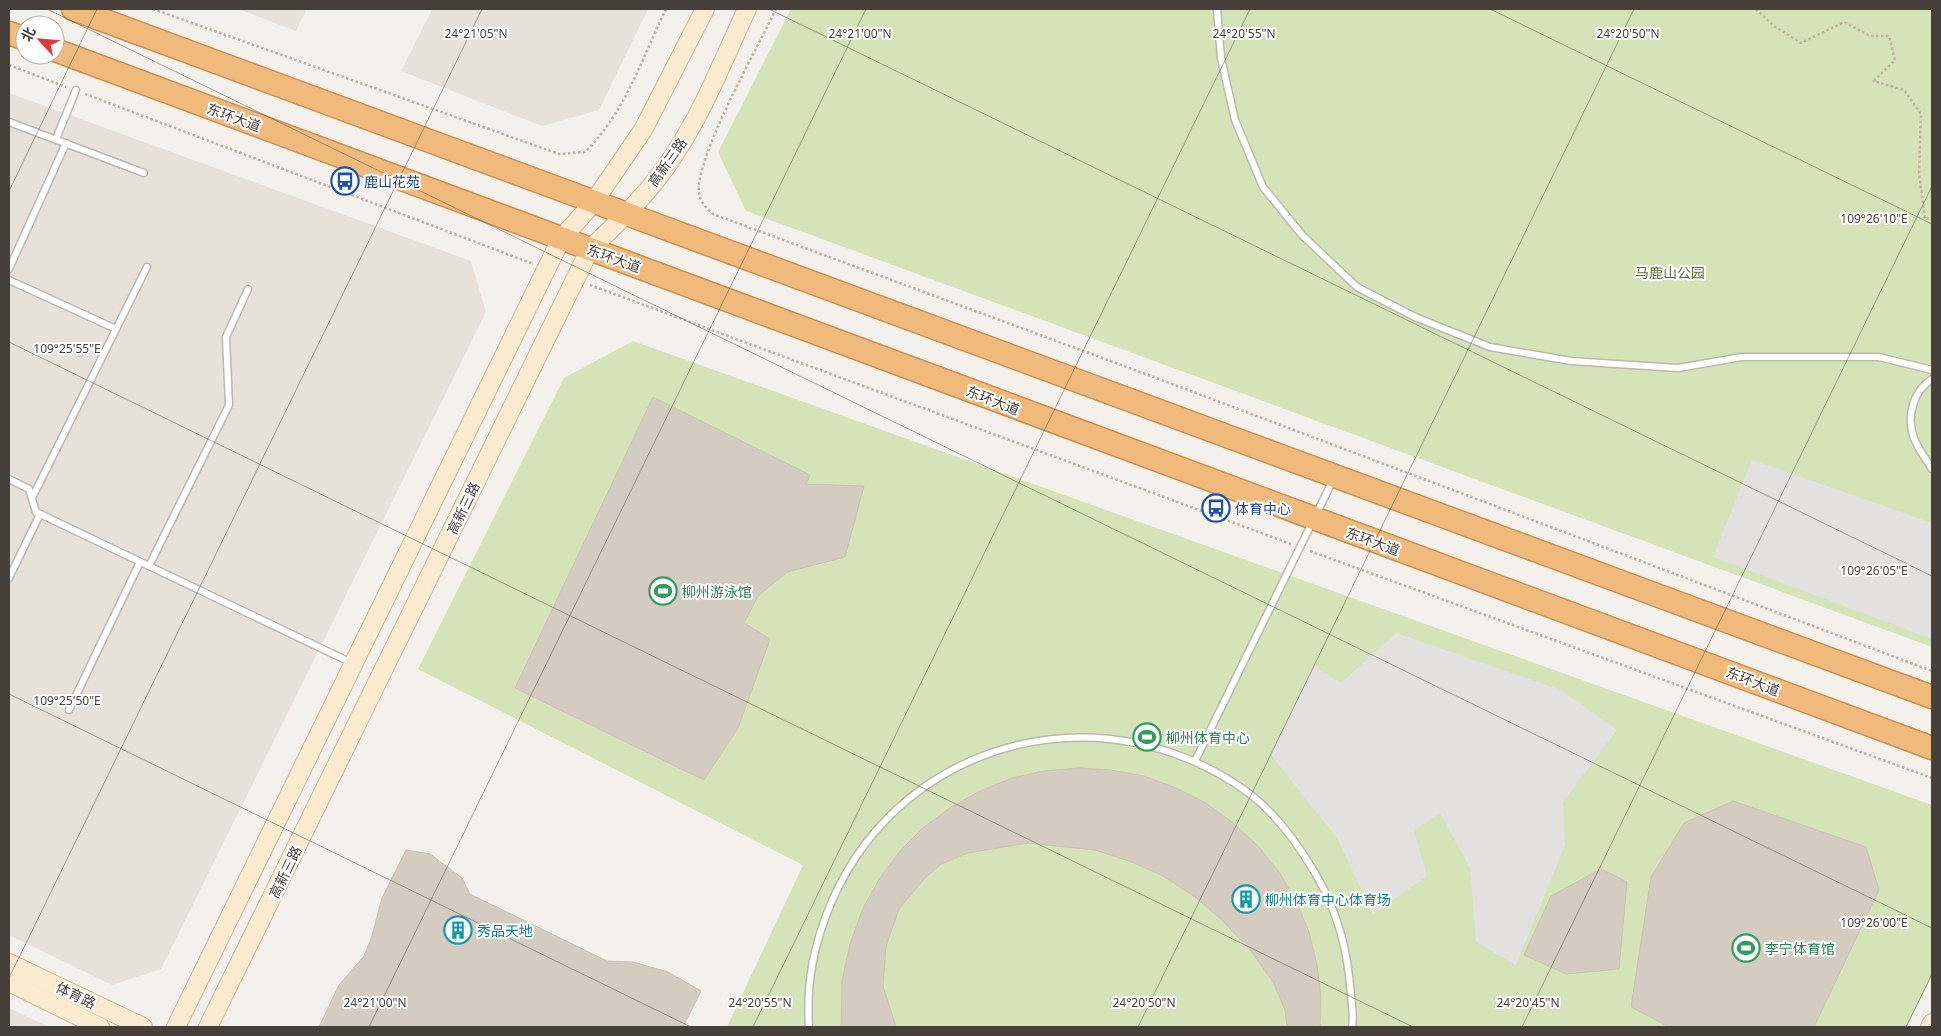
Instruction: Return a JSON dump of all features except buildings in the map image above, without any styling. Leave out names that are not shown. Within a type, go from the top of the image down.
[{"type":"highway","points":[[73,9],[1932,697]]},
{"type":"highway","name":"东环大道","points":[[65,54],[1314,520],[1632,635],[1932,748]]},
{"type":"main road","points":[[176,1027],[561,238],[593,203],[643,130],[705,9]]},
{"type":"main road","name":"高新三路","points":[[208,1027],[590,249],[628,214],[654,182],[691,128],[747,9]]},
{"type":"main road","name":"体育路","points":[[9,963],[144,1027]]},
{"type":"main road","name":"体育路","points":[[9,982],[100,1027]]},
{"type":"main road","points":[[1930,1027],[1932,1023]]},
{"type":"lane","points":[[1217,9],[1221,58],[1235,120],[1263,188],[1302,235],[1357,287],[1415,318],[1490,347],[1571,361],[1678,368],[1742,357],[1879,357],[1932,370]]},
{"type":"lane","points":[[56,139],[76,90]]},
{"type":"lane","points":[[9,122],[144,173]]},
{"type":"lane","points":[[9,269],[66,143]]},
{"type":"lane","points":[[32,498],[147,267]]},
{"type":"lane","points":[[9,280],[116,329]]},
{"type":"lane","points":[[149,566],[229,405],[226,337],[248,289]]},
{"type":"lane","points":[[1932,379],[1917,393],[1910,415],[1914,438],[1932,469]]},
{"type":"lane","points":[[1195,761],[1334,476]]},
{"type":"lane","points":[[9,479],[29,488],[36,512],[354,664]]},
{"type":"lane","points":[[9,578],[40,514]]},
{"type":"lane","points":[[69,710],[140,562]]},
{"type":"lane","points":[[810,1027],[807,1000],[818,934],[845,872],[886,818],[938,777],[999,749],[1065,737],[1132,741],[1195,761],[1250,795],[1296,841],[1329,897],[1349,959],[1352,1027]]},
{"type":"path","points":[[153,9],[559,154],[585,152],[603,134],[618,112],[666,9]]},
{"type":"path","points":[[776,9],[716,131],[701,168],[699,192],[704,206],[713,214],[1160,379],[1932,671]]},
{"type":"path","points":[[1756,9],[1774,26],[1801,43],[1844,22],[1870,36],[1889,36],[1895,60],[1874,82],[1904,90],[1921,114],[1919,173],[1925,219],[1932,217]]},
{"type":"path","points":[[9,65],[547,269]]},
{"type":"path","points":[[575,279],[1300,548],[1932,778]]},
{"type":"shaded area","points":[[238,9],[307,9],[296,31]]},
{"type":"shaded area","points":[[432,9],[648,9],[599,110],[542,126],[401,71]]},
{"type":"shaded area","name":"鹿山花苑","points":[[9,93],[471,261],[486,312],[161,969],[112,985],[9,935]]},
{"type":"shaded area","points":[[1752,460],[1932,523],[1932,639],[1713,557]]},
{"type":"shaded area","points":[[1396,633],[1561,690],[1617,730],[1563,802],[1565,845],[1516,965],[1476,942],[1470,868],[1440,813],[1414,831],[1427,876],[1373,914],[1337,838],[1271,755],[1314,666],[1341,683]]},
{"type":"shaded area","points":[[9,1008],[49,1027],[9,1027]]},
{"type":"green space","name":"马鹿山公园","points":[[791,9],[1932,9],[1932,647],[746,211],[718,152]]},
{"type":"green space","name":"柳州体育中心","points":[[633,341],[1932,805],[1932,976],[1907,1027],[727,1027],[803,865],[418,669],[564,378]]},
{"type":"place","name":"鹿山花苑","points":[[345,181]]},
{"type":"place","name":"体育中心","points":[[1216,508]]},
{"type":"place","name":"柳州游泳馆","points":[[663,591]]},
{"type":"place","name":"柳州体育中心","points":[[1147,737]]},
{"type":"place","name":"柳州体育中心体育场","points":[[1246,899]]},
{"type":"place","name":"秀品天地","points":[[458,930]]},
{"type":"place","name":"李宁体育馆","points":[[1746,948]]}]
